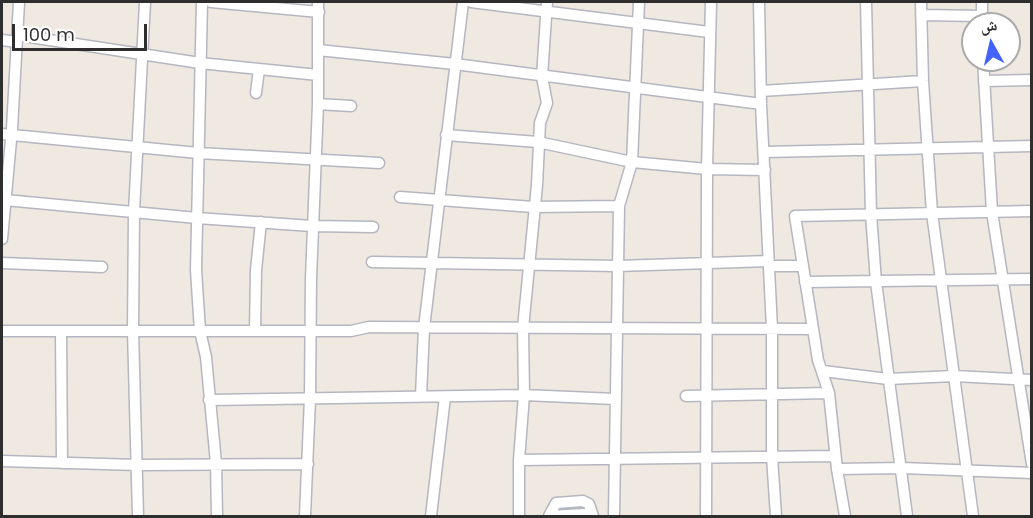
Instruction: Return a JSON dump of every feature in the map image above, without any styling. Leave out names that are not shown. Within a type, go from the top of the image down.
[{"type":"street","points":[[2,239],[6,135],[19,2]]},
{"type":"street","points":[[138,516],[133,331],[134,212],[145,2]]},
{"type":"street","points":[[202,2],[196,270],[200,331],[206,357],[216,463],[218,516]]},
{"type":"street","points":[[211,2],[318,7],[318,104],[312,226],[310,398],[305,516]]},
{"type":"street","points":[[421,396],[424,328],[463,2]]},
{"type":"street","points":[[471,2],[546,6],[710,32]]},
{"type":"street","points":[[614,516],[619,206],[632,162],[639,2]]},
{"type":"street","points":[[706,516],[706,262],[711,2]]},
{"type":"street","points":[[759,2],[760,104],[765,152],[772,329],[772,457],[776,516]]},
{"type":"street","points":[[866,2],[871,214],[876,282],[907,516]]},
{"type":"street","points":[[921,2],[923,81],[932,213],[973,516]]},
{"type":"street","points":[[519,516],[519,460],[524,395],[523,328],[533,207],[537,185],[538,141],[540,123],[547,103],[542,77],[546,6]]},
{"type":"street","points":[[921,15],[961,18]]},
{"type":"street","points":[[2,40],[17,38],[200,63],[318,75]]},
{"type":"street","points":[[318,50],[455,64],[760,104]]},
{"type":"street","points":[[256,93],[259,69]]},
{"type":"street","points":[[984,72],[986,147],[992,212],[1032,464]]},
{"type":"street","points":[[984,81],[1032,80]]},
{"type":"street","points":[[761,91],[923,81]]},
{"type":"street","points":[[318,104],[351,106]]},
{"type":"street","points":[[6,135],[198,153],[379,163]]},
{"type":"street","points":[[446,135],[538,141],[632,162],[707,169],[765,170]]},
{"type":"street","points":[[765,152],[1032,146]]},
{"type":"street","points":[[400,197],[533,207],[619,206]]},
{"type":"street","points":[[4,208],[134,212],[312,226],[373,227]]},
{"type":"street","points":[[845,516],[835,456],[829,393],[818,360],[795,216],[1032,211]]},
{"type":"street","points":[[255,330],[256,270],[261,222]]},
{"type":"street","points":[[372,261],[618,266],[706,262],[802,266]]},
{"type":"street","points":[[2,263],[102,267]]},
{"type":"street","points":[[805,282],[1032,279]]},
{"type":"street","points":[[2,331],[424,328],[813,329]]},
{"type":"street","points":[[61,331],[62,463]]},
{"type":"street","points":[[823,371],[888,379],[954,376],[1032,380]]},
{"type":"street","points":[[686,396],[829,393]]},
{"type":"street","points":[[209,400],[524,395],[615,399]]},
{"type":"street","points":[[431,516],[445,397]]},
{"type":"street","points":[[519,460],[835,456]]},
{"type":"street","points":[[2,461],[138,465],[308,464]]},
{"type":"street","points":[[837,469],[902,468],[1032,473]]},
{"type":"street","points":[[550,516],[556,503],[583,501],[589,504],[592,516]]}]
